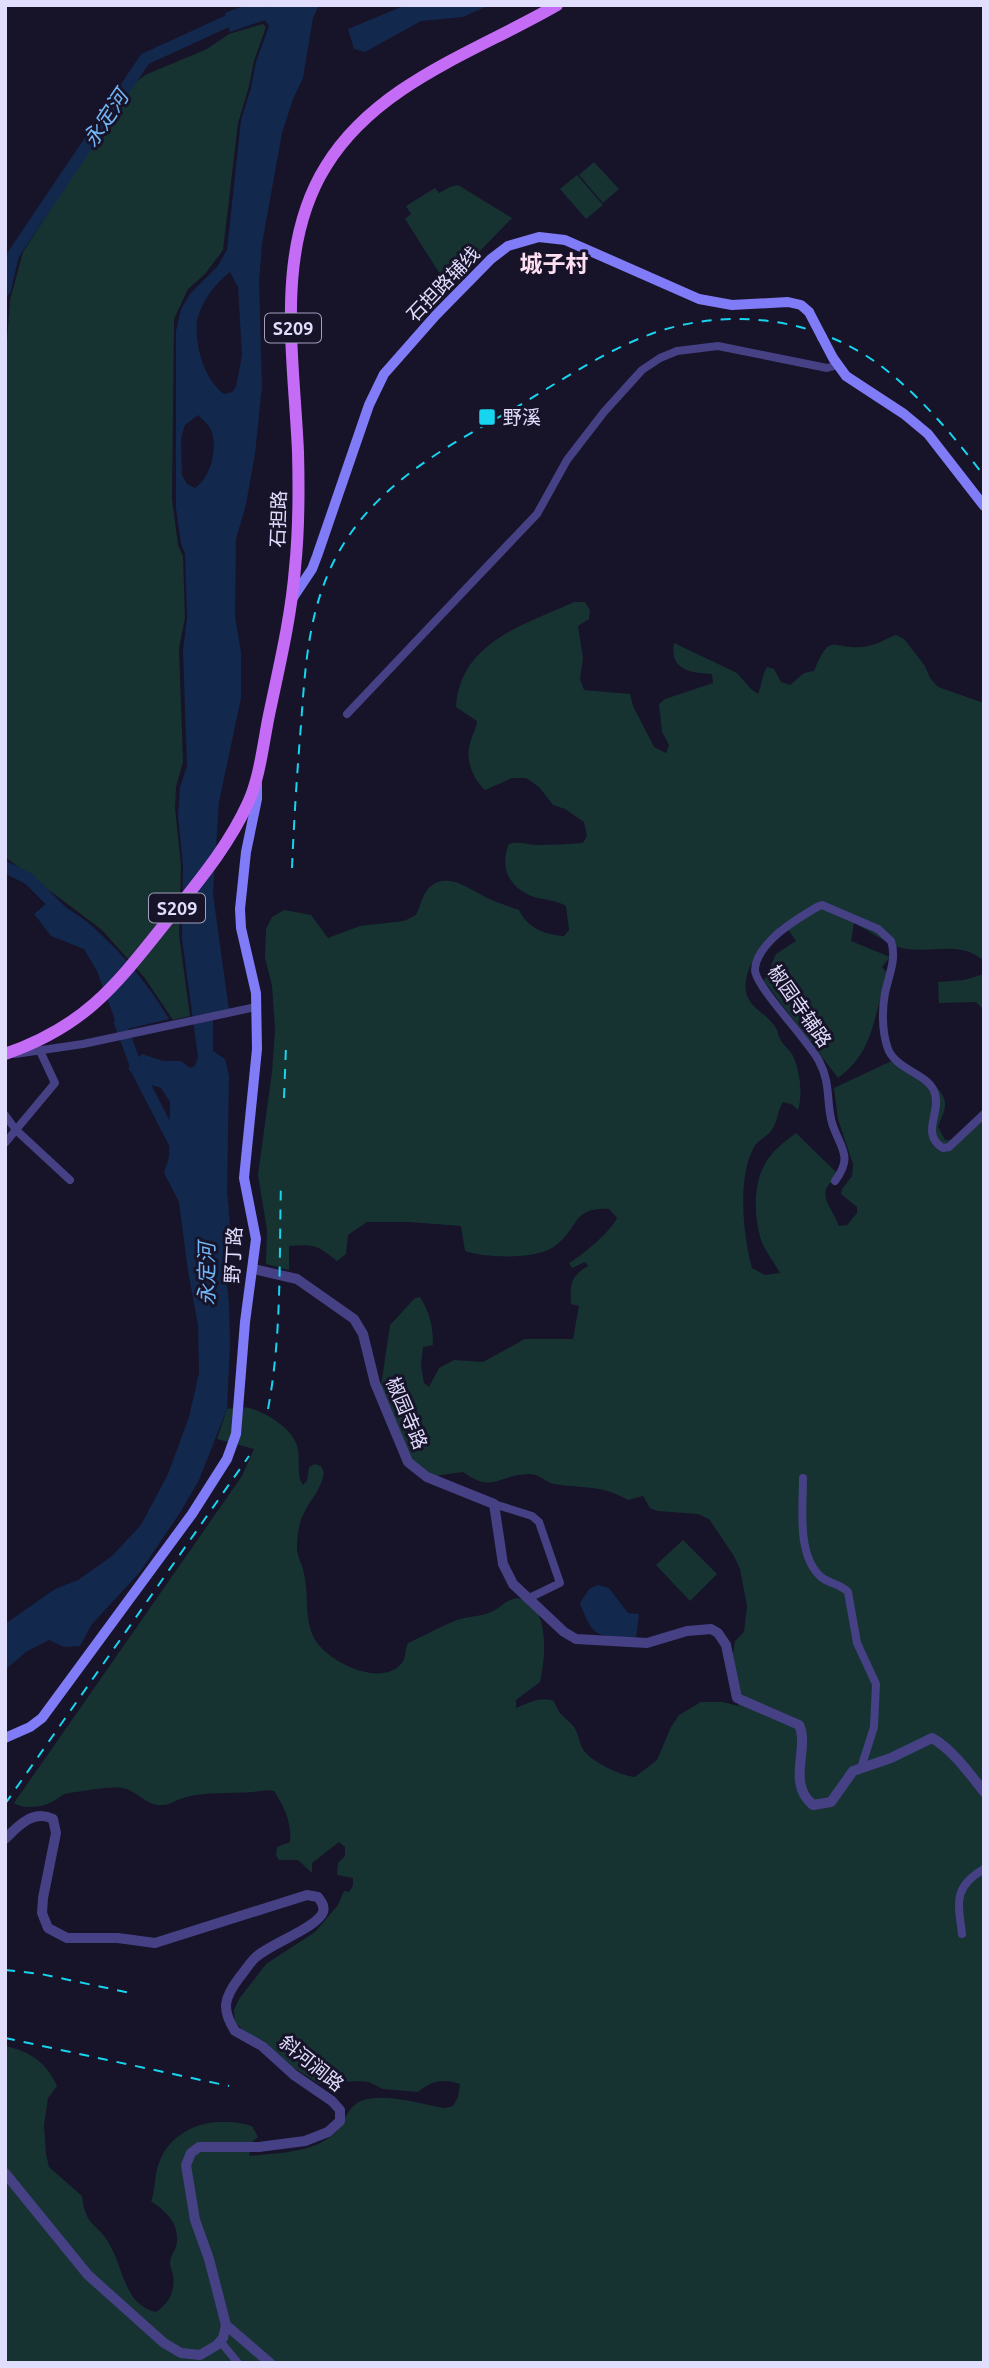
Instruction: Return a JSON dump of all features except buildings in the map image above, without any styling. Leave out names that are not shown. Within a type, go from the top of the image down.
[{"type":"main road","name":"石担路","points":[[5,1055],[48,1037],[92,1008],[116,985],[211,866],[234,833],[250,799],[292,599],[298,497],[291,287],[301,224],[312,190],[346,137],[382,101],[557,5]]},
{"type":"main road","name":"石担路辅线","points":[[292,599],[312,569],[369,405],[384,374],[436,315],[491,259],[508,246],[539,237],[565,240],[699,299],[732,305],[788,302],[801,305],[809,312],[838,365]]},
{"type":"main road","points":[[838,365],[846,376],[904,414],[928,434],[984,506]]},
{"type":"main road","name":"野丁路","points":[[5,1738],[30,1727],[42,1718],[192,1514],[227,1460],[236,1434],[245,1322],[256,1239],[244,1178],[244,1161],[257,1049],[256,993],[240,928],[240,909],[246,852],[257,799],[256,778]]},
{"type":"street","points":[[347,714],[537,514],[567,460],[604,412],[642,370],[677,351],[718,346],[827,368],[838,365]]},
{"type":"street","name":"椒园寺辅路","points":[[835,1181],[843,1171],[846,1159],[832,1122],[826,1074],[805,1038],[759,981],[755,969],[762,950],[775,936],[817,906],[822,905],[878,929],[891,941],[893,959],[883,1014],[886,1045],[895,1062],[934,1090],[936,1102],[931,1128],[934,1140],[943,1148],[949,1147],[984,1114]]},
{"type":"street","points":[[5,1055],[104,1040],[256,1007]]},
{"type":"street","points":[[5,1143],[55,1083],[40,1051]]},
{"type":"street","points":[[5,1115],[16,1130],[70,1180]]},
{"type":"street","name":"椒园寺路","points":[[253,1269],[296,1279],[354,1320],[363,1334],[375,1383],[408,1462],[427,1477],[494,1504]]},
{"type":"street","points":[[803,1478],[802,1531],[812,1567],[822,1579],[844,1587],[848,1592],[857,1643],[876,1684],[874,1727],[861,1768]]},
{"type":"street","points":[[527,1599],[560,1583],[539,1522],[532,1516],[494,1504],[503,1564],[513,1584],[527,1599],[564,1632],[576,1639],[647,1643],[687,1631],[711,1629],[718,1633],[726,1645],[737,1698],[799,1725],[803,1741],[799,1774],[809,1802],[814,1805],[831,1802],[853,1772],[891,1758],[932,1738],[940,1742],[972,1774],[984,1792]]},
{"type":"street","name":"斜河涧路","points":[[5,1839],[31,1818],[47,1816],[53,1819],[56,1833],[42,1913],[48,1928],[67,1938],[118,1938],[155,1943],[307,1895],[321,1899],[323,1913],[315,1922],[255,1957],[229,1991],[225,2004],[235,2031],[262,2046],[294,2076],[332,2101],[340,2110],[340,2121],[328,2133],[305,2141],[259,2147],[199,2147],[191,2152],[186,2165],[195,2220],[213,2270],[226,2325]]},
{"type":"street","points":[[962,1934],[957,1902],[960,1890],[972,1876],[984,1869]]},
{"type":"street","points":[[5,2172],[88,2275],[164,2343],[181,2353],[200,2355],[220,2341],[226,2325],[270,2363]]},
{"type":"street","points":[[220,2341],[238,2363]]},
{"type":"green space","points":[[263,24],[266,27],[238,123],[223,250],[205,274],[188,289],[174,319],[172,499],[178,545],[183,556],[185,618],[179,648],[183,762],[176,787],[175,808],[181,865],[179,935],[190,1016],[173,1020],[144,977],[102,930],[5,857],[5,369],[10,300],[23,252],[130,87],[145,75],[207,49],[229,34]]},
{"type":"green space","points":[[594,162],[619,189],[603,203],[579,175]]},
{"type":"green space","points":[[577,175],[603,205],[586,219],[560,189]]},
{"type":"green space","points":[[458,185],[512,218],[447,285],[405,219],[411,214],[406,206],[435,188],[439,193]]},
{"type":"green space","points":[[574,602],[585,602],[590,610],[589,619],[578,626],[583,658],[580,679],[584,690],[630,694],[633,706],[654,747],[666,753],[669,745],[662,732],[659,704],[665,699],[713,683],[712,674],[689,671],[678,664],[673,652],[674,643],[737,673],[758,694],[767,667],[774,669],[781,682],[790,685],[804,673],[814,671],[824,650],[829,646],[867,646],[896,635],[904,639],[938,687],[984,703],[984,961],[964,950],[898,947],[854,923],[851,941],[890,957],[882,967],[888,974],[867,1043],[851,1067],[838,1078],[764,981],[776,954],[796,941],[781,925],[751,965],[746,989],[751,1002],[777,1029],[781,1041],[793,1056],[800,1083],[800,1104],[798,1110],[783,1102],[775,1125],[754,1147],[745,1174],[743,1207],[752,1268],[765,1275],[780,1273],[760,1236],[756,1193],[768,1159],[796,1133],[840,1176],[827,1187],[825,1193],[839,1226],[847,1225],[857,1213],[857,1207],[841,1194],[852,1176],[853,1164],[838,1119],[834,1088],[898,1058],[927,1078],[940,1091],[945,1105],[938,1127],[945,1140],[952,1140],[984,1113],[984,2363],[9,2363],[5,2357],[5,2046],[37,2059],[53,2078],[57,2086],[48,2098],[44,2126],[49,2167],[82,2196],[86,2215],[111,2247],[132,2295],[146,2308],[156,2312],[165,2304],[172,2291],[173,2274],[170,2261],[176,2247],[177,2232],[172,2220],[151,2201],[159,2163],[174,2140],[185,2132],[210,2123],[252,2126],[258,2137],[252,2142],[249,2156],[283,2153],[307,2148],[327,2139],[336,2132],[355,2105],[368,2099],[401,2099],[444,2108],[453,2106],[458,2097],[460,2084],[448,2081],[433,2083],[418,2092],[383,2089],[369,2082],[357,2081],[319,2084],[288,2064],[264,2041],[248,2035],[235,2022],[234,2010],[239,1999],[266,1964],[315,1932],[338,1905],[344,1891],[349,1892],[353,1886],[353,1878],[337,1875],[338,1863],[345,1856],[345,1847],[339,1842],[312,1863],[312,1873],[298,1860],[279,1860],[276,1855],[277,1847],[290,1842],[290,1828],[274,1791],[200,1794],[156,1805],[123,1788],[111,1788],[67,1793],[40,1806],[29,1807],[14,1803],[242,1476],[254,1449],[217,1439],[227,1409],[255,1410],[288,1431],[298,1448],[299,1476],[303,1485],[307,1481],[309,1467],[315,1464],[321,1466],[324,1473],[300,1524],[297,1551],[314,1638],[320,1647],[342,1663],[368,1673],[393,1670],[402,1663],[408,1643],[451,1622],[488,1613],[518,1598],[531,1605],[538,1613],[544,1636],[544,1649],[540,1682],[516,1700],[516,1708],[539,1700],[554,1701],[560,1713],[574,1727],[585,1752],[608,1768],[635,1777],[657,1760],[679,1715],[701,1702],[723,1702],[738,1706],[739,1692],[733,1654],[735,1641],[744,1632],[747,1606],[740,1569],[709,1519],[698,1514],[657,1511],[650,1508],[643,1496],[628,1500],[600,1489],[554,1484],[533,1474],[489,1483],[481,1482],[463,1472],[434,1476],[409,1457],[381,1386],[390,1325],[415,1298],[420,1297],[432,1326],[433,1345],[423,1347],[421,1366],[424,1383],[429,1387],[439,1368],[454,1360],[483,1362],[525,1339],[573,1339],[579,1306],[571,1304],[571,1286],[574,1278],[588,1266],[585,1262],[572,1268],[569,1263],[596,1242],[614,1223],[617,1218],[609,1209],[588,1211],[555,1246],[547,1251],[524,1256],[485,1255],[465,1251],[461,1226],[367,1222],[348,1235],[346,1254],[337,1261],[315,1247],[298,1245],[289,1246],[289,1270],[266,1264],[267,1230],[258,1175],[275,1030],[272,986],[265,958],[266,929],[272,917],[284,910],[311,915],[328,938],[360,926],[404,921],[416,915],[431,886],[445,881],[460,884],[519,910],[532,926],[550,934],[564,936],[569,930],[566,906],[534,897],[518,888],[508,876],[506,853],[509,844],[513,843],[583,843],[587,836],[584,822],[565,809],[553,805],[539,787],[526,778],[512,778],[485,790],[474,775],[469,762],[470,743],[477,721],[456,707],[460,685],[469,666],[482,651],[516,628]]},
{"type":"green space","points":[[984,974],[984,1010],[976,1002],[939,1003],[938,982],[964,980]]},
{"type":"green space","points":[[683,1540],[717,1574],[690,1601],[656,1565]]},
{"type":"water","points":[[246,5],[319,5],[313,18],[303,78],[282,133],[262,244],[259,282],[262,386],[255,454],[246,504],[236,539],[235,616],[241,652],[241,698],[219,802],[213,894],[229,1010],[213,1013],[213,1051],[225,1059],[229,1076],[227,1191],[232,1245],[225,1267],[230,1345],[227,1409],[199,1480],[181,1511],[140,1572],[92,1624],[80,1646],[64,1647],[49,1640],[26,1652],[5,1670],[5,1624],[55,1589],[78,1580],[112,1556],[141,1525],[168,1474],[189,1417],[199,1373],[198,1325],[179,1202],[164,1173],[169,1157],[170,1102],[161,1088],[137,1081],[128,1068],[142,1054],[163,1061],[181,1061],[190,1068],[195,1066],[198,1057],[182,939],[183,866],[178,816],[180,787],[187,766],[183,651],[187,617],[185,554],[176,508],[176,331],[181,309],[190,294],[217,267],[227,250],[241,120],[256,62],[269,26],[265,20],[230,32],[225,13]],"holes":[[[230,272],[238,287],[242,355],[236,387],[232,392],[224,394],[211,381],[203,363],[197,323],[209,294]],[[198,415],[210,428],[214,443],[209,469],[195,488],[187,484],[182,475],[181,438],[185,425]]]},
{"type":"water","points":[[406,5],[490,5],[463,17],[421,21],[365,52],[354,49],[348,29]]},
{"type":"water","points":[[53,898],[88,923],[114,948],[144,982],[169,1019],[119,1031],[97,971],[84,949],[51,936],[34,914]]},
{"type":"water","points":[[598,1585],[609,1588],[628,1613],[639,1614],[636,1639],[605,1635],[594,1630],[589,1624],[580,1603],[589,1589]]},
{"type":"waterway","name":"永定河","points":[[5,290],[13,255],[145,59],[263,5]]},
{"type":"waterway","name":"永定河","points":[[5,867],[29,879],[60,910]]},
{"type":"waterway","name":"永定河","points":[[120,1023],[139,1074],[176,1146]]},
{"type":"railway","points":[[292,868],[306,663],[318,602],[333,563],[366,513],[409,474],[433,456],[579,369],[633,341],[682,325],[745,319],[807,329],[837,340],[865,355],[891,374],[940,422],[984,476]]},
{"type":"railway","points":[[284,1098],[286,1046]]},
{"type":"railway","points":[[268,1409],[278,1325],[281,1183]]},
{"type":"railway","points":[[5,1804],[249,1456]]},
{"type":"railway","points":[[5,1970],[41,1974],[135,1994]]},
{"type":"railway","points":[[5,2038],[229,2086]]},
{"type":"place","name":"野溪","points":[[487,417]]},
{"type":"district","name":"城子村","points":[[554,263]]}]
